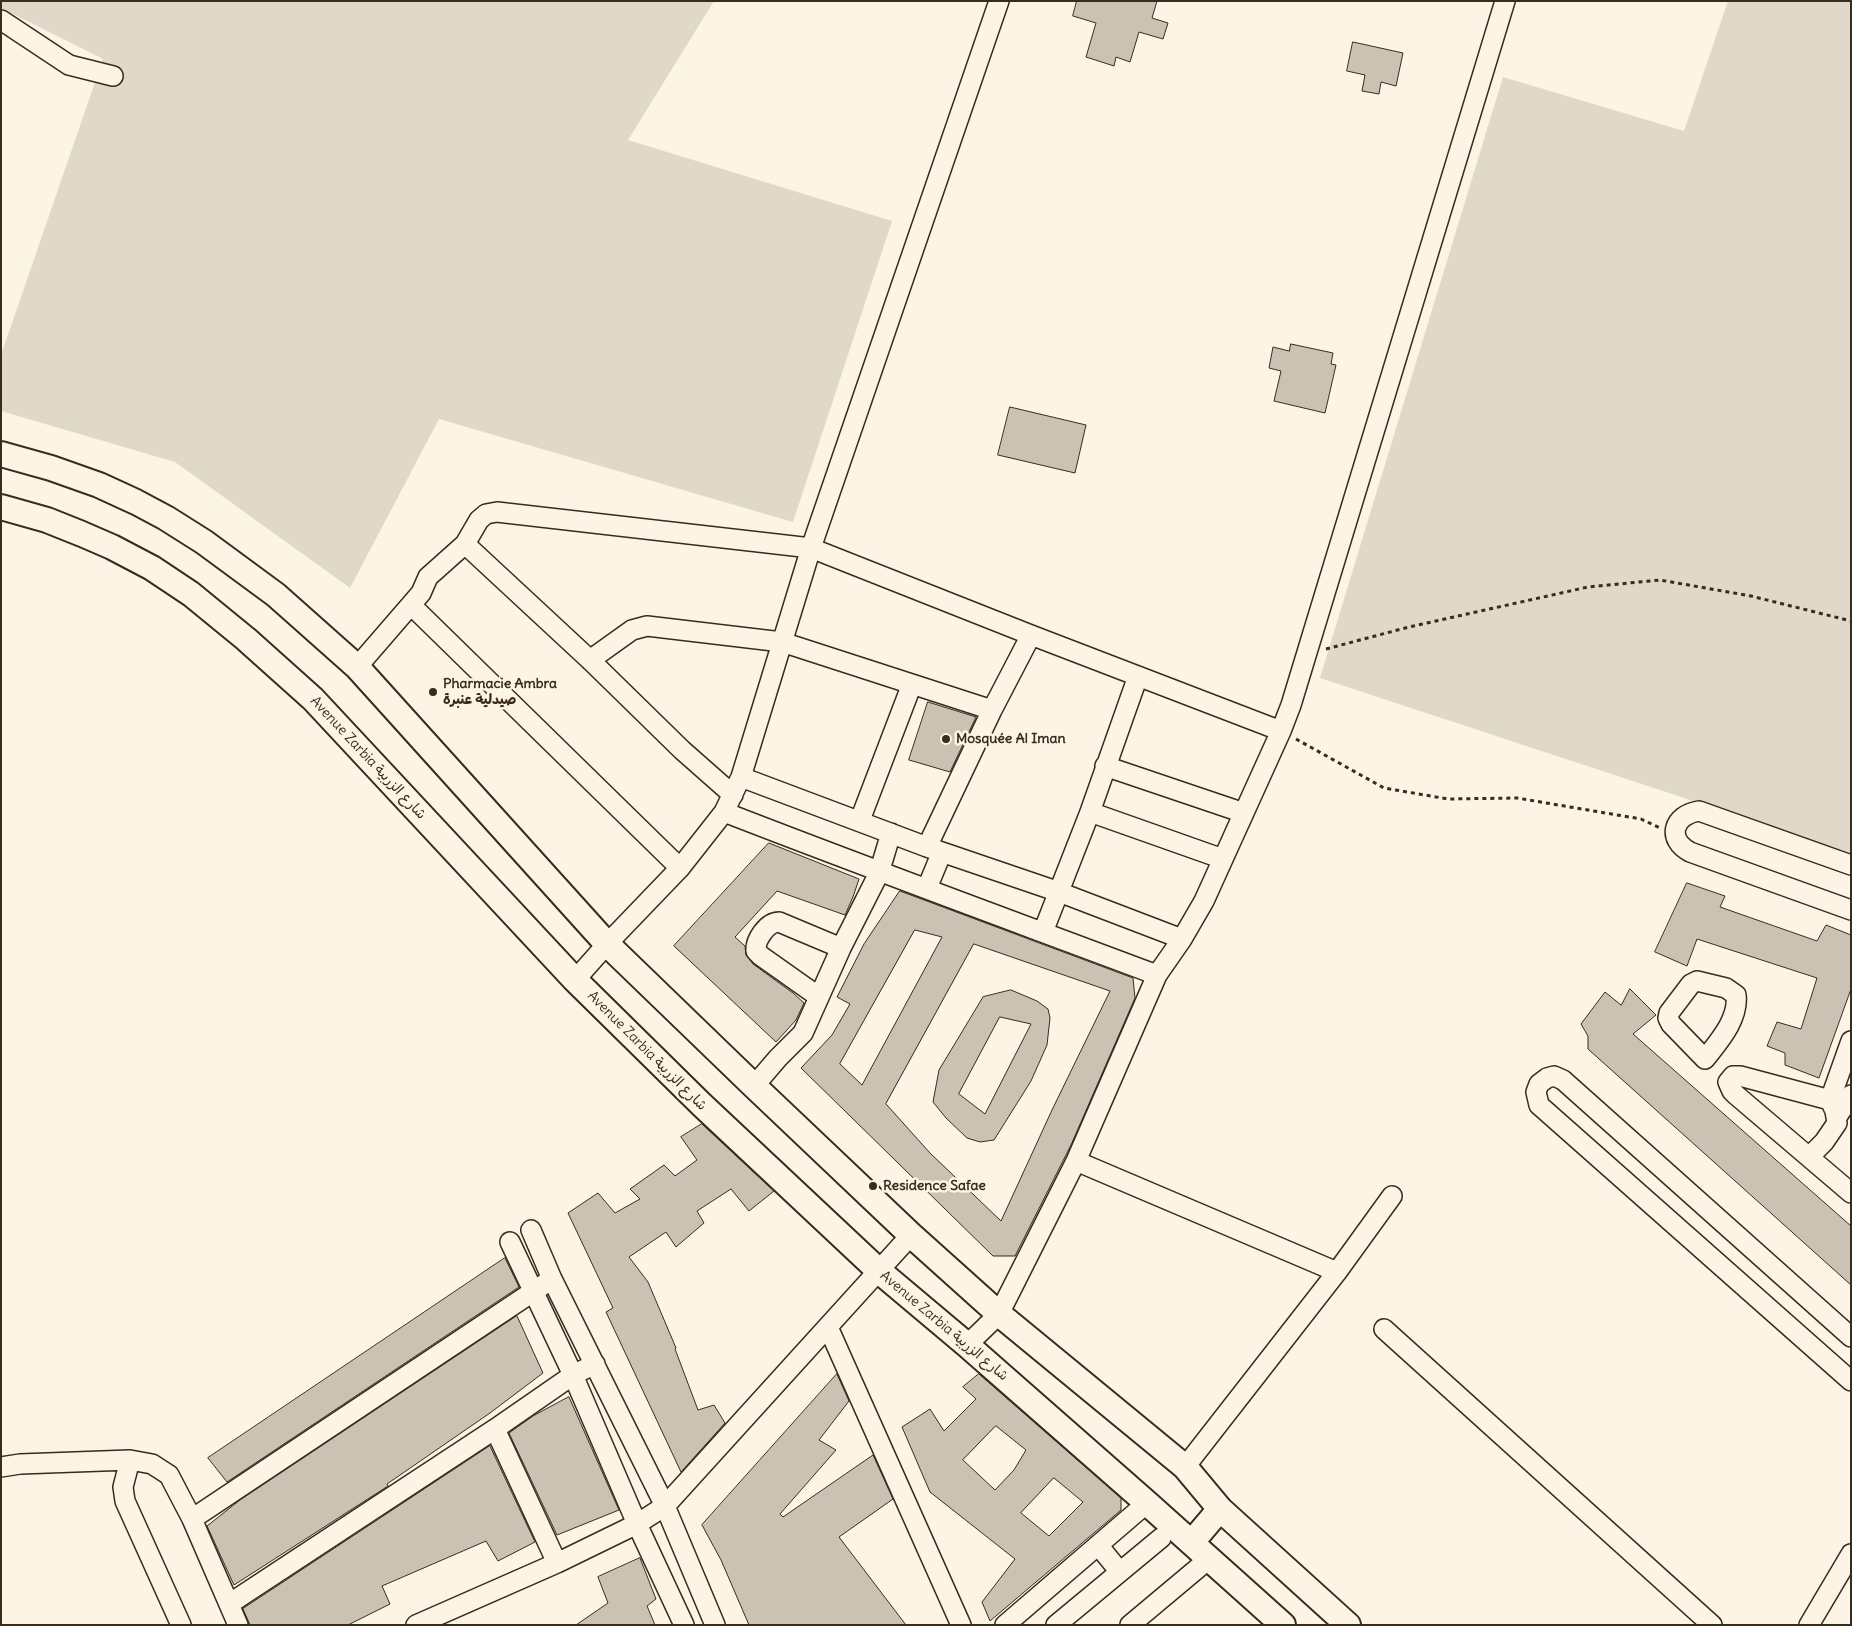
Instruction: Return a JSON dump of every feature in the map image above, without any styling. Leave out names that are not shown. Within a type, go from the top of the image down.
[{"type":"main road","points":[[1,454],[51,468],[99,485],[166,518],[204,542],[276,595],[357,667],[606,944],[910,1235],[999,1314],[1185,1467],[1220,1509],[1348,1625]]},
{"type":"main road","name":"Avenue Zarbia شارع الزربية","points":[[1,507],[47,520],[82,534],[144,564],[191,594],[246,639],[312,699],[575,980],[702,1105],[879,1271],[1147,1502],[1283,1625]]},
{"type":"main road","points":[[1192,1542],[1220,1509]]},
{"type":"street","points":[[575,980],[606,944],[680,868],[724,812],[741,777],[811,548],[999,1]]},
{"type":"street","points":[[967,1345],[999,1314],[1076,1160],[1157,975],[1182,939],[1204,901],[1281,731],[1307,654],[1505,1]]},
{"type":"street","points":[[1,20],[68,64],[113,76]]},
{"type":"street","points":[[357,667],[421,593],[428,577],[464,544],[486,514],[497,512],[811,548],[1031,636],[1281,731]]},
{"type":"street","points":[[464,544],[590,660],[682,750],[733,795]]},
{"type":"street","points":[[411,605],[680,868]]},
{"type":"street","points":[[590,660],[632,630],[647,626],[782,642],[992,710]]},
{"type":"street","points":[[927,888],[934,849],[992,710],[1031,636]]},
{"type":"street","points":[[1043,932],[1090,812],[1138,676]]},
{"type":"street","points":[[860,820],[912,684]]},
{"type":"street","points":[[1105,766],[1244,813]]},
{"type":"street","points":[[741,777],[934,849],[1059,892],[1182,939]]},
{"type":"street","points":[[1851,865],[1699,811],[1689,812],[1681,818],[1676,826],[1678,843],[1690,852],[1851,910]]},
{"type":"street","points":[[724,812],[879,873],[927,888],[1157,975]]},
{"type":"street","points":[[1090,812],[1223,859]]},
{"type":"street","points":[[754,1086],[803,1033],[841,948],[879,873],[891,833]]},
{"type":"street","points":[[820,996],[761,956],[756,951],[756,946],[769,925],[779,922],[841,948]]},
{"type":"street","points":[[1809,1157],[1824,1142],[1837,1123],[1833,1109],[1851,1042]]},
{"type":"street","points":[[1705,1059],[1728,1082],[1732,1091],[1851,1193]]},
{"type":"street","points":[[1851,1337],[1562,1080],[1554,1076],[1547,1078],[1539,1084],[1536,1092],[1539,1105],[1851,1381]]},
{"type":"street","points":[[1728,1082],[1733,1076],[1740,1076],[1833,1109]]},
{"type":"street","points":[[1833,1109],[1851,1095]]},
{"type":"street","points":[[1076,1160],[1337,1272]]},
{"type":"street","points":[[1185,1467],[1337,1272],[1392,1196]]},
{"type":"street","points":[[531,1230],[552,1279],[665,1506],[715,1625]]},
{"type":"street","points":[[416,1625],[557,1564],[637,1524],[665,1506],[910,1235]]},
{"type":"street","points":[[510,1242],[573,1375],[637,1524],[684,1625]]},
{"type":"street","points":[[192,1519],[552,1279]]},
{"type":"street","points":[[828,1327],[960,1625]]},
{"type":"street","points":[[1384,1329],[1712,1625]]},
{"type":"street","points":[[229,1604],[495,1429],[573,1375],[595,1364]]},
{"type":"street","points":[[495,1429],[557,1564]]},
{"type":"street","points":[[130,1460],[123,1487],[124,1500],[181,1625]]},
{"type":"street","points":[[1,1467],[20,1464],[130,1460],[152,1464],[169,1475],[192,1519],[238,1625]]},
{"type":"street","points":[[1005,1625],[1147,1502]]},
{"type":"street","points":[[1056,1625],[1161,1538]]},
{"type":"street","points":[[1098,1545],[1120,1572]]},
{"type":"street","points":[[1809,1625],[1851,1554]]},
{"type":"street","points":[[1130,1625],[1210,1558]]},
{"type":"street","points":[[669,1593],[695,1578]]},
{"type":"path","points":[[1307,654],[1409,627],[1588,587],[1660,580],[1751,596],[1851,621]]},
{"type":"path","points":[[1281,731],[1384,788],[1448,799],[1516,798],[1640,818],[1676,836]]},
{"type":"shaded area","points":[[1,1],[714,1],[628,140],[892,221],[793,522],[439,419],[350,588],[175,462],[1,411],[1,355],[103,59],[1,8]]},
{"type":"shaded area","points":[[1728,1],[1851,1],[1851,853],[1320,678],[1503,77],[1684,131]]},
{"type":"building","points":[[1077,1],[1157,1],[1152,18],[1168,23],[1163,39],[1139,32],[1130,62],[1116,57],[1114,66],[1086,57],[1096,23],[1073,16]]},
{"type":"building","points":[[1353,42],[1403,53],[1396,86],[1381,82],[1379,94],[1362,91],[1365,75],[1347,71]]},
{"type":"building","points":[[1291,344],[1333,353],[1331,364],[1336,365],[1325,413],[1274,401],[1281,371],[1269,368],[1273,347],[1289,351]]},
{"type":"building","points":[[1010,407],[1086,425],[1075,473],[998,455]]},
{"type":"building","name":"Mosquée Al Iman","points":[[928,702],[976,717],[950,772],[909,760]]},
{"type":"building","points":[[769,843],[859,879],[845,915],[777,891],[735,937],[745,946],[746,955],[753,964],[804,1003],[796,1020],[776,1042],[674,946]]},
{"type":"building","points":[[1687,883],[1725,896],[1720,907],[1817,941],[1826,925],[1851,935],[1851,989],[1819,1078],[1785,1065],[1785,1053],[1767,1046],[1777,1022],[1801,1029],[1817,978],[1697,939],[1687,966],[1655,952]]},
{"type":"building","points":[[900,891],[1133,978],[1135,998],[1071,1145],[1015,1256],[993,1256],[801,1068],[832,1035],[850,1004],[837,997],[864,944]],"holes":[[[915,930],[942,937],[862,1085],[840,1064]],[[974,944],[1110,991],[1001,1221],[930,1153],[886,1104]]]},
{"type":"building","points":[[1630,989],[1656,1015],[1633,1034],[1851,1226],[1851,1285],[1588,1049],[1588,1036],[1581,1024],[1605,992],[1621,1005]]},
{"type":"building","points":[[1011,990],[1037,1001],[1048,1009],[1050,1018],[1047,1045],[1031,1081],[994,1140],[980,1142],[967,1138],[946,1118],[933,1102],[939,1070],[983,997]],"holes":[[[1000,1017],[1031,1024],[985,1114],[959,1094]]]},
{"type":"building","points":[[702,1124],[774,1191],[749,1211],[731,1189],[697,1211],[704,1223],[676,1247],[666,1232],[629,1257],[648,1282],[676,1348],[698,1410],[714,1405],[725,1423],[681,1472],[606,1312],[613,1308],[568,1213],[598,1193],[615,1213],[640,1199],[630,1189],[664,1165],[675,1176],[697,1160],[681,1137]]},
{"type":"building","points":[[505,1258],[519,1287],[227,1482],[208,1458]]},
{"type":"building","points":[[517,1316],[543,1373],[490,1413],[387,1484],[388,1486],[234,1585],[207,1526],[240,1500]]},
{"type":"building","points":[[837,1374],[849,1401],[819,1440],[836,1450],[780,1514],[783,1517],[873,1455],[893,1499],[839,1537],[906,1625],[749,1625],[721,1560],[702,1525]]},
{"type":"building","points":[[979,1374],[1121,1498],[1121,1510],[990,1621],[982,1602],[1015,1559],[930,1492],[902,1427],[930,1409],[944,1431],[976,1399],[963,1387]],"holes":[[[996,1426],[1026,1450],[1014,1470],[995,1490],[963,1460]],[[1054,1478],[1083,1502],[1049,1536],[1021,1513]]]},
{"type":"building","points":[[569,1397],[619,1510],[557,1535],[509,1433],[533,1416]]},
{"type":"building","points":[[490,1446],[535,1542],[498,1561],[486,1541],[382,1586],[390,1604],[348,1625],[250,1625],[243,1609]]},
{"type":"building","points":[[640,1558],[656,1599],[647,1606],[655,1625],[576,1625],[608,1603],[598,1577]]},
{"type":"place","name":"Pharmacie Ambra صيدلية عنبرة","points":[[433,692]]},
{"type":"place","name":"Mosquée Al Iman","points":[[946,739]]},
{"type":"place","name":"Residence Safae","points":[[873,1186]]}]
